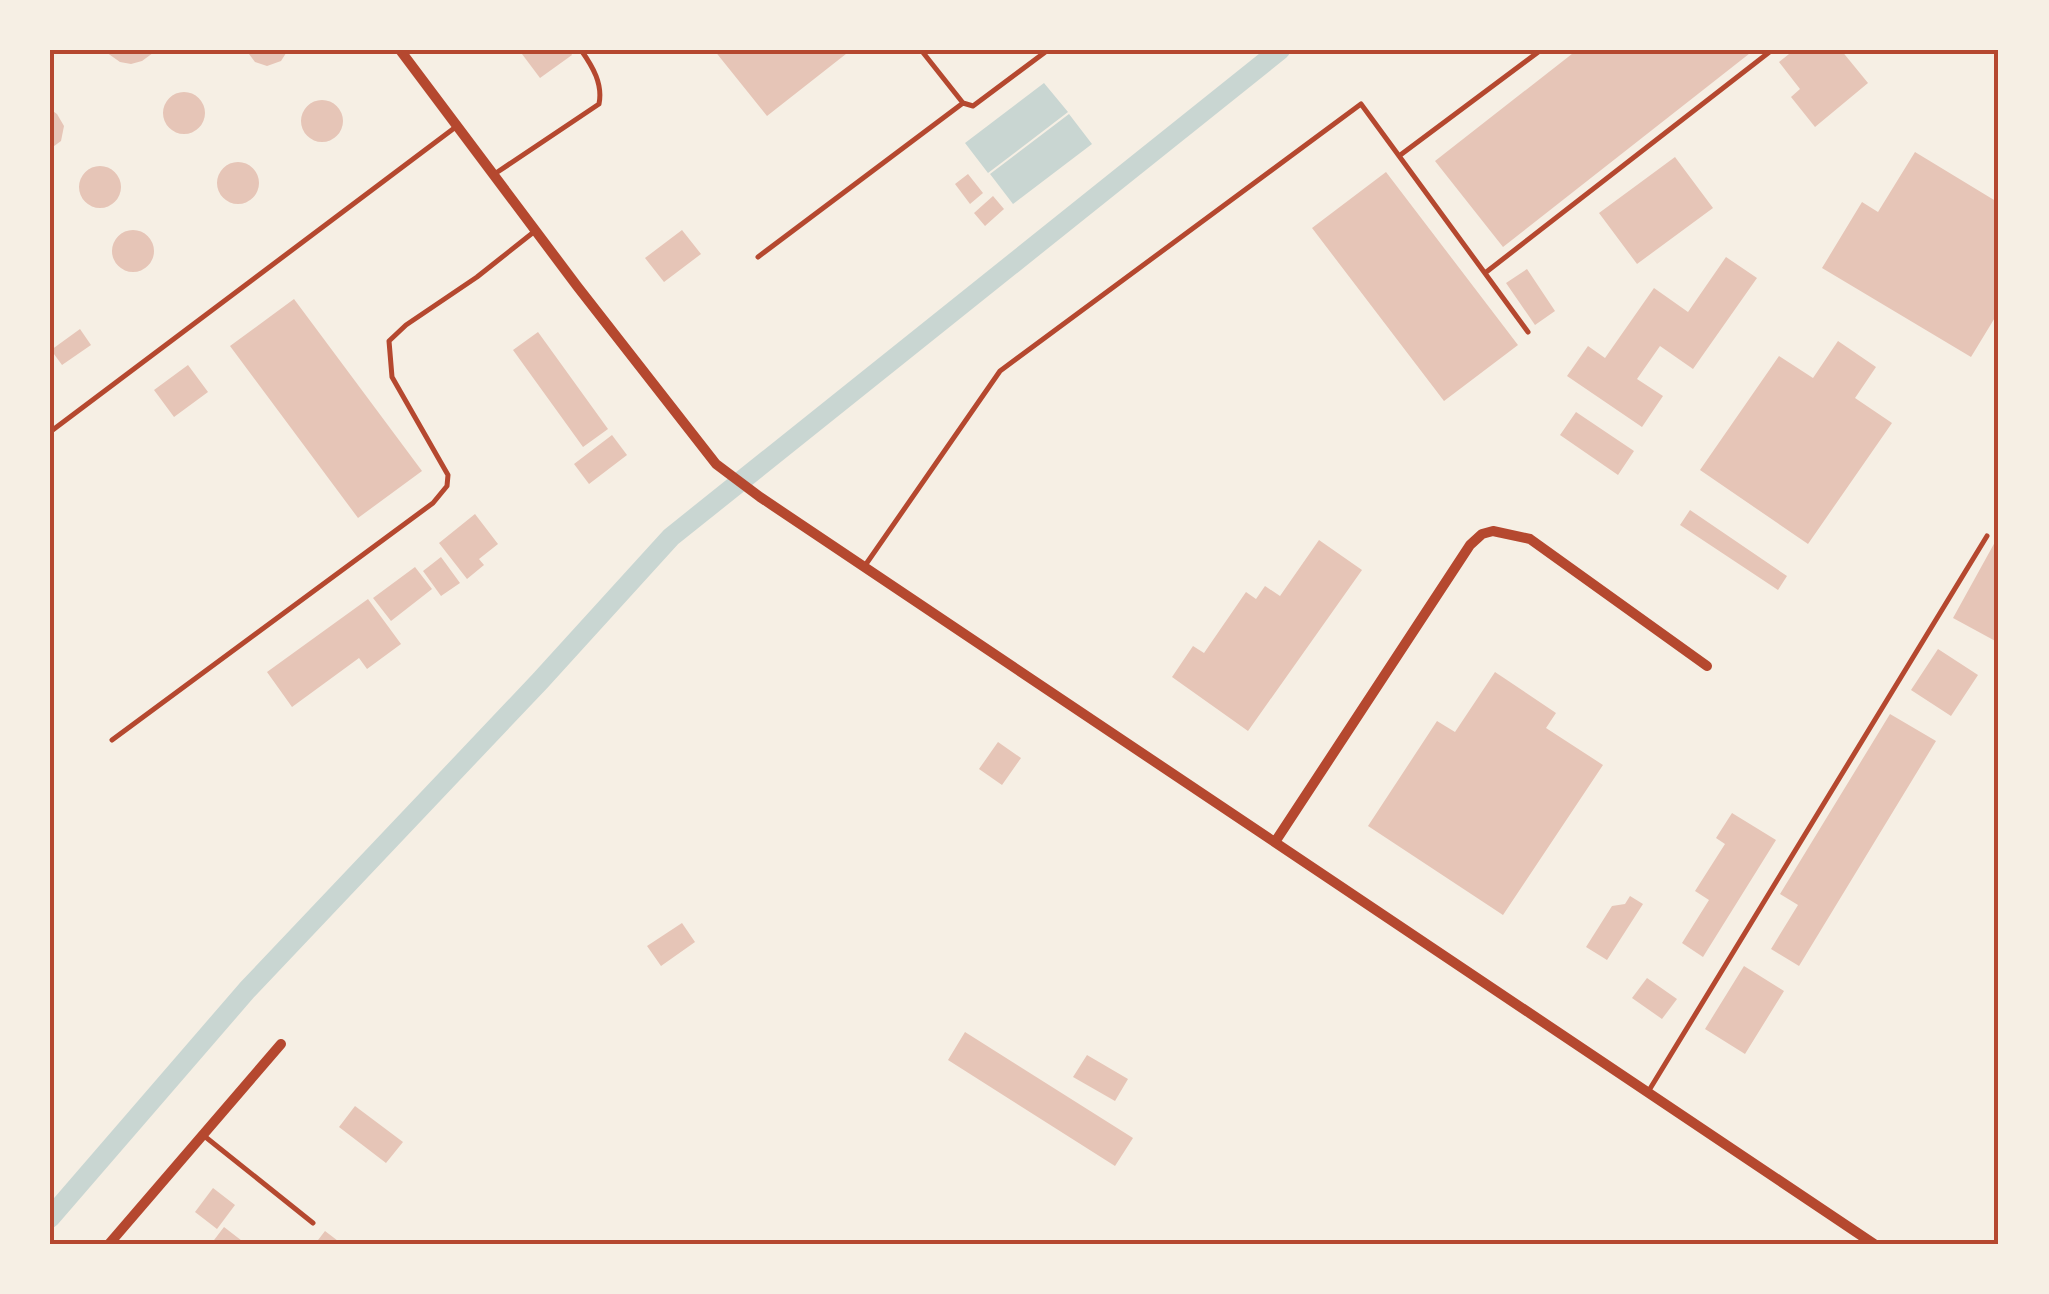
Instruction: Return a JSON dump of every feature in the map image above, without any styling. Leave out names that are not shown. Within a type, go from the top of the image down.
[{"type":"street","points":[[400,50],[716,464],[1874,1244]]},
{"type":"street","points":[[1275,842],[1470,546],[1482,534],[1493,532],[1530,539],[1707,666]]},
{"type":"street","points":[[110,1244],[282,1044]]},
{"type":"lane","points":[[493,175],[599,104],[601,91],[592,65],[581,50]]},
{"type":"lane","points":[[921,50],[963,103],[973,106],[1048,50]]},
{"type":"lane","points":[[1399,156],[1540,50]]},
{"type":"lane","points":[[1485,273],[1772,50]]},
{"type":"lane","points":[[758,257],[963,103]]},
{"type":"lane","points":[[864,567],[1000,372],[1362,104],[1528,332]]},
{"type":"lane","points":[[50,432],[457,126]]},
{"type":"lane","points":[[112,740],[433,503],[447,486],[448,475],[392,377],[389,341],[536,231]]},
{"type":"lane","points":[[1648,1092],[1988,536]]},
{"type":"lane","points":[[204,1135],[313,1223]]},
{"type":"shaded area","points":[[1044,83],[1068,112],[988,173],[965,143]]},
{"type":"shaded area","points":[[1069,114],[1092,144],[1013,204],[990,174]]},
{"type":"building","points":[[103,50],[157,50],[131,64],[120,62]]},
{"type":"building","points":[[246,50],[288,50],[281,61],[267,66],[255,62]]},
{"type":"building","points":[[519,50],[569,50],[572,55],[540,78]]},
{"type":"building","points":[[714,50],[851,50],[767,116]]},
{"type":"building","points":[[1577,50],[1754,50],[1503,247],[1435,161]]},
{"type":"building","points":[[1794,50],[1841,50],[1868,83],[1815,127],[1791,97],[1800,89],[1779,62]]},
{"type":"building","points":[[184,92],[199,98],[205,113],[199,128],[184,134],[169,128],[163,113],[169,98]]},
{"type":"building","points":[[322,100],[337,106],[343,121],[337,136],[322,142],[307,136],[301,121],[307,106]]},
{"type":"building","points":[[50,109],[64,126],[61,141],[50,149]]},
{"type":"building","points":[[1915,152],[1999,203],[1999,311],[1971,357],[1822,268],[1862,202],[1878,212]]},
{"type":"building","points":[[1675,157],[1713,208],[1637,264],[1599,213]]},
{"type":"building","points":[[238,162],[253,168],[259,183],[253,198],[238,204],[223,198],[217,183],[223,168]]},
{"type":"building","points":[[100,166],[115,172],[121,187],[115,202],[100,208],[85,202],[79,187],[85,172]]},
{"type":"building","points":[[1386,172],[1518,345],[1444,401],[1312,228]]},
{"type":"building","points":[[968,174],[983,193],[970,204],[955,184]]},
{"type":"building","points":[[993,196],[1004,209],[985,226],[974,213]]},
{"type":"building","points":[[133,230],[148,236],[154,251],[148,266],[133,272],[118,266],[112,251],[118,236]]},
{"type":"building","points":[[682,230],[701,254],[664,282],[645,258]]},
{"type":"building","points":[[1726,257],[1757,278],[1693,369],[1660,346],[1637,379],[1663,396],[1642,427],[1567,376],[1588,346],[1605,358],[1654,288],[1688,312]]},
{"type":"building","points":[[1527,269],[1555,311],[1535,325],[1506,283]]},
{"type":"building","points":[[294,299],[422,471],[358,518],[230,346]]},
{"type":"building","points":[[80,329],[91,345],[62,365],[51,350]]},
{"type":"building","points":[[538,332],[608,429],[583,447],[513,350]]},
{"type":"building","points":[[1838,341],[1876,367],[1855,398],[1892,423],[1808,544],[1700,470],[1779,356],[1813,378]]},
{"type":"building","points":[[188,365],[208,392],[174,417],[154,390]]},
{"type":"building","points":[[1576,412],[1634,451],[1618,475],[1560,435]]},
{"type":"building","points":[[612,435],[627,455],[589,484],[574,464]]},
{"type":"building","points":[[1690,510],[1787,576],[1778,590],[1680,525]]},
{"type":"building","points":[[475,514],[498,544],[479,559],[484,565],[467,579],[439,543]]},
{"type":"building","points":[[1319,540],[1362,570],[1248,731],[1172,677],[1193,646],[1204,653],[1246,592],[1256,599],[1265,586],[1280,596]]},
{"type":"building","points":[[1995,542],[1999,544],[1999,643],[1953,618]]},
{"type":"building","points":[[441,557],[460,583],[441,596],[423,571]]},
{"type":"building","points":[[415,567],[432,589],[391,621],[373,598]]},
{"type":"building","points":[[368,599],[401,644],[367,669],[359,658],[292,707],[267,672]]},
{"type":"building","points":[[1938,649],[1978,675],[1951,716],[1911,690]]},
{"type":"building","points":[[1495,672],[1556,713],[1546,728],[1603,765],[1503,915],[1368,826],[1437,721],[1455,732]]},
{"type":"building","points":[[1890,714],[1936,741],[1799,966],[1771,949],[1798,905],[1780,894]]},
{"type":"building","points":[[998,742],[1021,758],[1002,785],[979,769]]},
{"type":"building","points":[[1732,813],[1776,840],[1703,957],[1682,943],[1709,900],[1695,891],[1725,844],[1716,838]]},
{"type":"building","points":[[1630,896],[1643,904],[1607,960],[1586,947],[1612,906],[1625,904]]},
{"type":"building","points":[[682,923],[695,942],[661,966],[647,946]]},
{"type":"building","points":[[1744,966],[1784,991],[1745,1054],[1705,1029]]},
{"type":"building","points":[[1647,978],[1677,999],[1662,1019],[1632,998]]},
{"type":"building","points":[[965,1032],[1133,1138],[1115,1166],[948,1060]]},
{"type":"building","points":[[1087,1055],[1128,1079],[1115,1101],[1073,1077]]},
{"type":"building","points":[[355,1106],[403,1142],[386,1163],[339,1127]]},
{"type":"building","points":[[213,1188],[235,1205],[217,1229],[195,1212]]},
{"type":"building","points":[[224,1227],[246,1244],[211,1244]]},
{"type":"building","points":[[325,1231],[342,1244],[315,1244]]},
{"type":"waterway","points":[[50,1218],[247,990],[671,537],[1280,50]]}]
